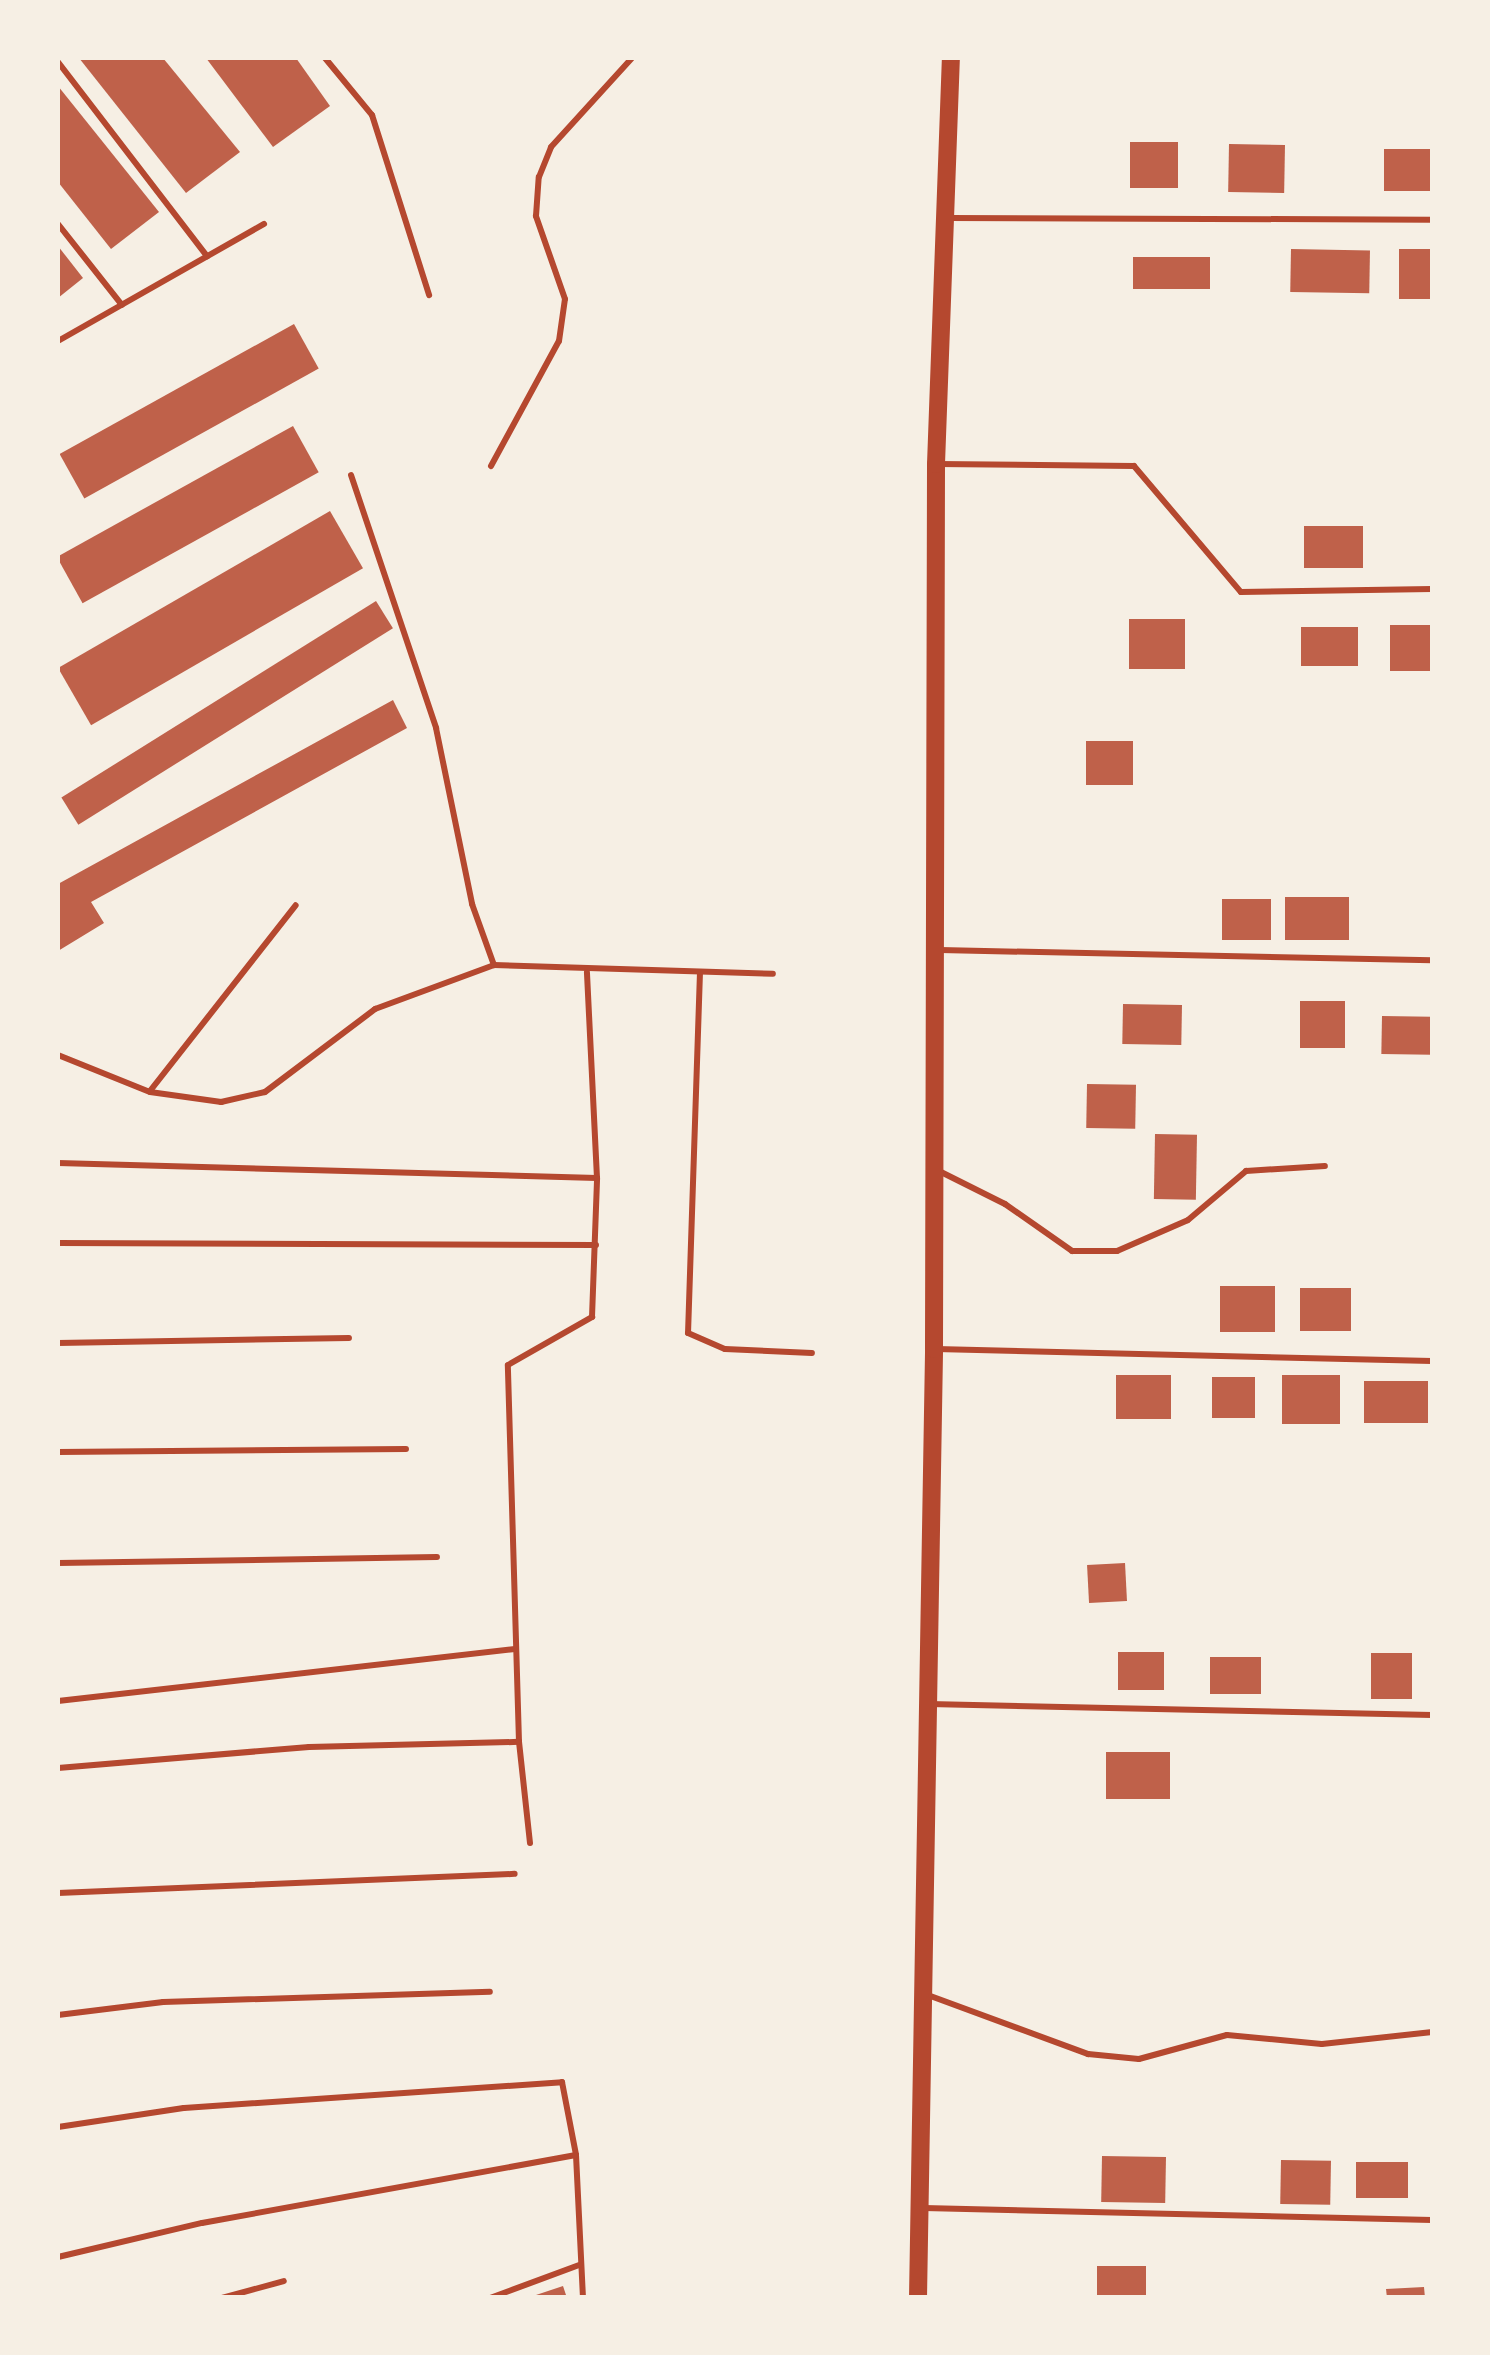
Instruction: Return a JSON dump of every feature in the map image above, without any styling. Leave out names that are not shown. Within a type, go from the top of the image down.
[{"type":"street","points":[[918,2298],[936,1170],[936,464],[951,58]]},
{"type":"lane","points":[[326,58],[372,114],[429,295]]},
{"type":"lane","points":[[491,466],[559,341],[565,298],[536,216],[539,177],[551,147],[632,58]]},
{"type":"lane","points":[[58,62],[207,256]]},
{"type":"lane","points":[[948,218],[1432,220]]},
{"type":"lane","points":[[58,224],[122,304]]},
{"type":"lane","points":[[58,341],[264,224]]},
{"type":"lane","points":[[936,464],[1134,466],[1241,592],[1432,589]]},
{"type":"lane","points":[[351,475],[431,711],[472,904],[494,965]]},
{"type":"lane","points":[[150,1092],[296,905]]},
{"type":"lane","points":[[938,950],[1432,960]]},
{"type":"lane","points":[[58,1055],[150,1092],[220,1102],[266,1092],[376,1009],[494,965],[587,972],[773,974]]},
{"type":"lane","points":[[530,1843],[519,1742],[508,1365],[592,1317],[597,1178],[587,972]]},
{"type":"lane","points":[[700,972],[688,1333],[725,1349],[812,1353]]},
{"type":"lane","points":[[58,1162],[597,1178]]},
{"type":"lane","points":[[936,1170],[1005,1204],[1072,1251],[1116,1251],[1188,1220],[1246,1172],[1325,1166]]},
{"type":"lane","points":[[58,1243],[596,1245]]},
{"type":"lane","points":[[58,1342],[348,1338]]},
{"type":"lane","points":[[934,1349],[1432,1361]]},
{"type":"lane","points":[[58,1452],[406,1448]]},
{"type":"lane","points":[[58,1563],[437,1557]]},
{"type":"lane","points":[[58,1700],[515,1649]]},
{"type":"lane","points":[[926,1704],[1432,1715]]},
{"type":"lane","points":[[58,1768],[308,1748],[519,1742]]},
{"type":"lane","points":[[58,1893],[515,1874]]},
{"type":"lane","points":[[58,2015],[163,2002],[490,1992]]},
{"type":"lane","points":[[922,1993],[1088,2054],[1139,2060],[1226,2035],[1322,2044],[1432,2032]]},
{"type":"lane","points":[[58,2126],[184,2108],[562,2082],[576,2155],[583,2298]]},
{"type":"lane","points":[[58,2257],[202,2223],[576,2155]]},
{"type":"lane","points":[[919,2208],[1432,2220]]},
{"type":"lane","points":[[490,2298],[579,2265]]},
{"type":"lane","points":[[222,2298],[284,2281]]},
{"type":"building","points":[[79,58],[163,58],[240,152],[186,193]]},
{"type":"building","points":[[206,58],[296,58],[330,106],[273,147]]},
{"type":"building","points":[[58,86],[159,212],[111,249],[58,182]]},
{"type":"building","points":[[1130,142],[1178,142],[1178,188],[1130,188]]},
{"type":"building","points":[[1229,144],[1285,145],[1284,193],[1228,192]]},
{"type":"building","points":[[1384,149],[1432,149],[1432,191],[1384,191]]},
{"type":"building","points":[[58,246],[83,278],[58,298]]},
{"type":"building","points":[[1291,249],[1370,250],[1369,293],[1290,292]]},
{"type":"building","points":[[1399,249],[1432,249],[1432,299],[1399,299]]},
{"type":"building","points":[[1133,257],[1210,257],[1210,289],[1133,289]]},
{"type":"building","points":[[294,324],[319,369],[84,499],[60,454]]},
{"type":"building","points":[[293,426],[319,472],[83,603],[58,556]]},
{"type":"building","points":[[330,511],[363,568],[91,725],[58,668]]},
{"type":"building","points":[[1304,526],[1363,526],[1363,568],[1304,568]]},
{"type":"building","points":[[376,601],[393,628],[78,825],[61,798]]},
{"type":"building","points":[[1129,619],[1185,619],[1185,669],[1129,669]]},
{"type":"building","points":[[1390,625],[1432,625],[1432,671],[1390,671]]},
{"type":"building","points":[[1301,627],[1358,627],[1358,666],[1301,666]]},
{"type":"building","points":[[393,700],[407,728],[91,902],[104,923],[58,951],[58,884]]},
{"type":"building","points":[[1086,741],[1133,741],[1133,785],[1086,785]]},
{"type":"building","points":[[1285,897],[1349,897],[1349,940],[1285,940]]},
{"type":"building","points":[[1222,899],[1271,899],[1271,940],[1222,940]]},
{"type":"building","points":[[1300,1001],[1345,1001],[1345,1048],[1300,1048]]},
{"type":"building","points":[[1123,1004],[1182,1005],[1181,1045],[1122,1044]]},
{"type":"building","points":[[1382,1016],[1432,1017],[1431,1055],[1381,1054]]},
{"type":"building","points":[[1087,1084],[1136,1085],[1135,1129],[1086,1128]]},
{"type":"building","points":[[1155,1134],[1197,1135],[1196,1200],[1154,1199]]},
{"type":"building","points":[[1220,1286],[1275,1286],[1275,1332],[1220,1332]]},
{"type":"building","points":[[1300,1288],[1351,1288],[1351,1331],[1300,1331]]},
{"type":"building","points":[[1116,1375],[1171,1375],[1171,1419],[1116,1419]]},
{"type":"building","points":[[1282,1375],[1340,1375],[1340,1424],[1282,1424]]},
{"type":"building","points":[[1212,1377],[1255,1377],[1255,1418],[1212,1418]]},
{"type":"building","points":[[1364,1381],[1428,1381],[1428,1423],[1364,1423]]},
{"type":"building","points":[[1125,1563],[1127,1601],[1089,1603],[1087,1565]]},
{"type":"building","points":[[1118,1652],[1164,1652],[1164,1690],[1118,1690]]},
{"type":"building","points":[[1371,1653],[1412,1653],[1412,1699],[1371,1699]]},
{"type":"building","points":[[1210,1657],[1261,1657],[1261,1694],[1210,1694]]},
{"type":"building","points":[[1106,1752],[1170,1752],[1170,1799],[1106,1799]]},
{"type":"building","points":[[1102,2156],[1166,2157],[1165,2203],[1101,2202]]},
{"type":"building","points":[[1281,2160],[1331,2161],[1330,2205],[1280,2204]]},
{"type":"building","points":[[1356,2162],[1408,2162],[1408,2198],[1356,2198]]},
{"type":"building","points":[[1097,2266],[1146,2266],[1146,2298],[1097,2298]]},
{"type":"building","points":[[563,2286],[567,2298],[530,2298],[530,2297]]},
{"type":"building","points":[[1424,2287],[1425,2298],[1387,2298],[1386,2289]]}]
